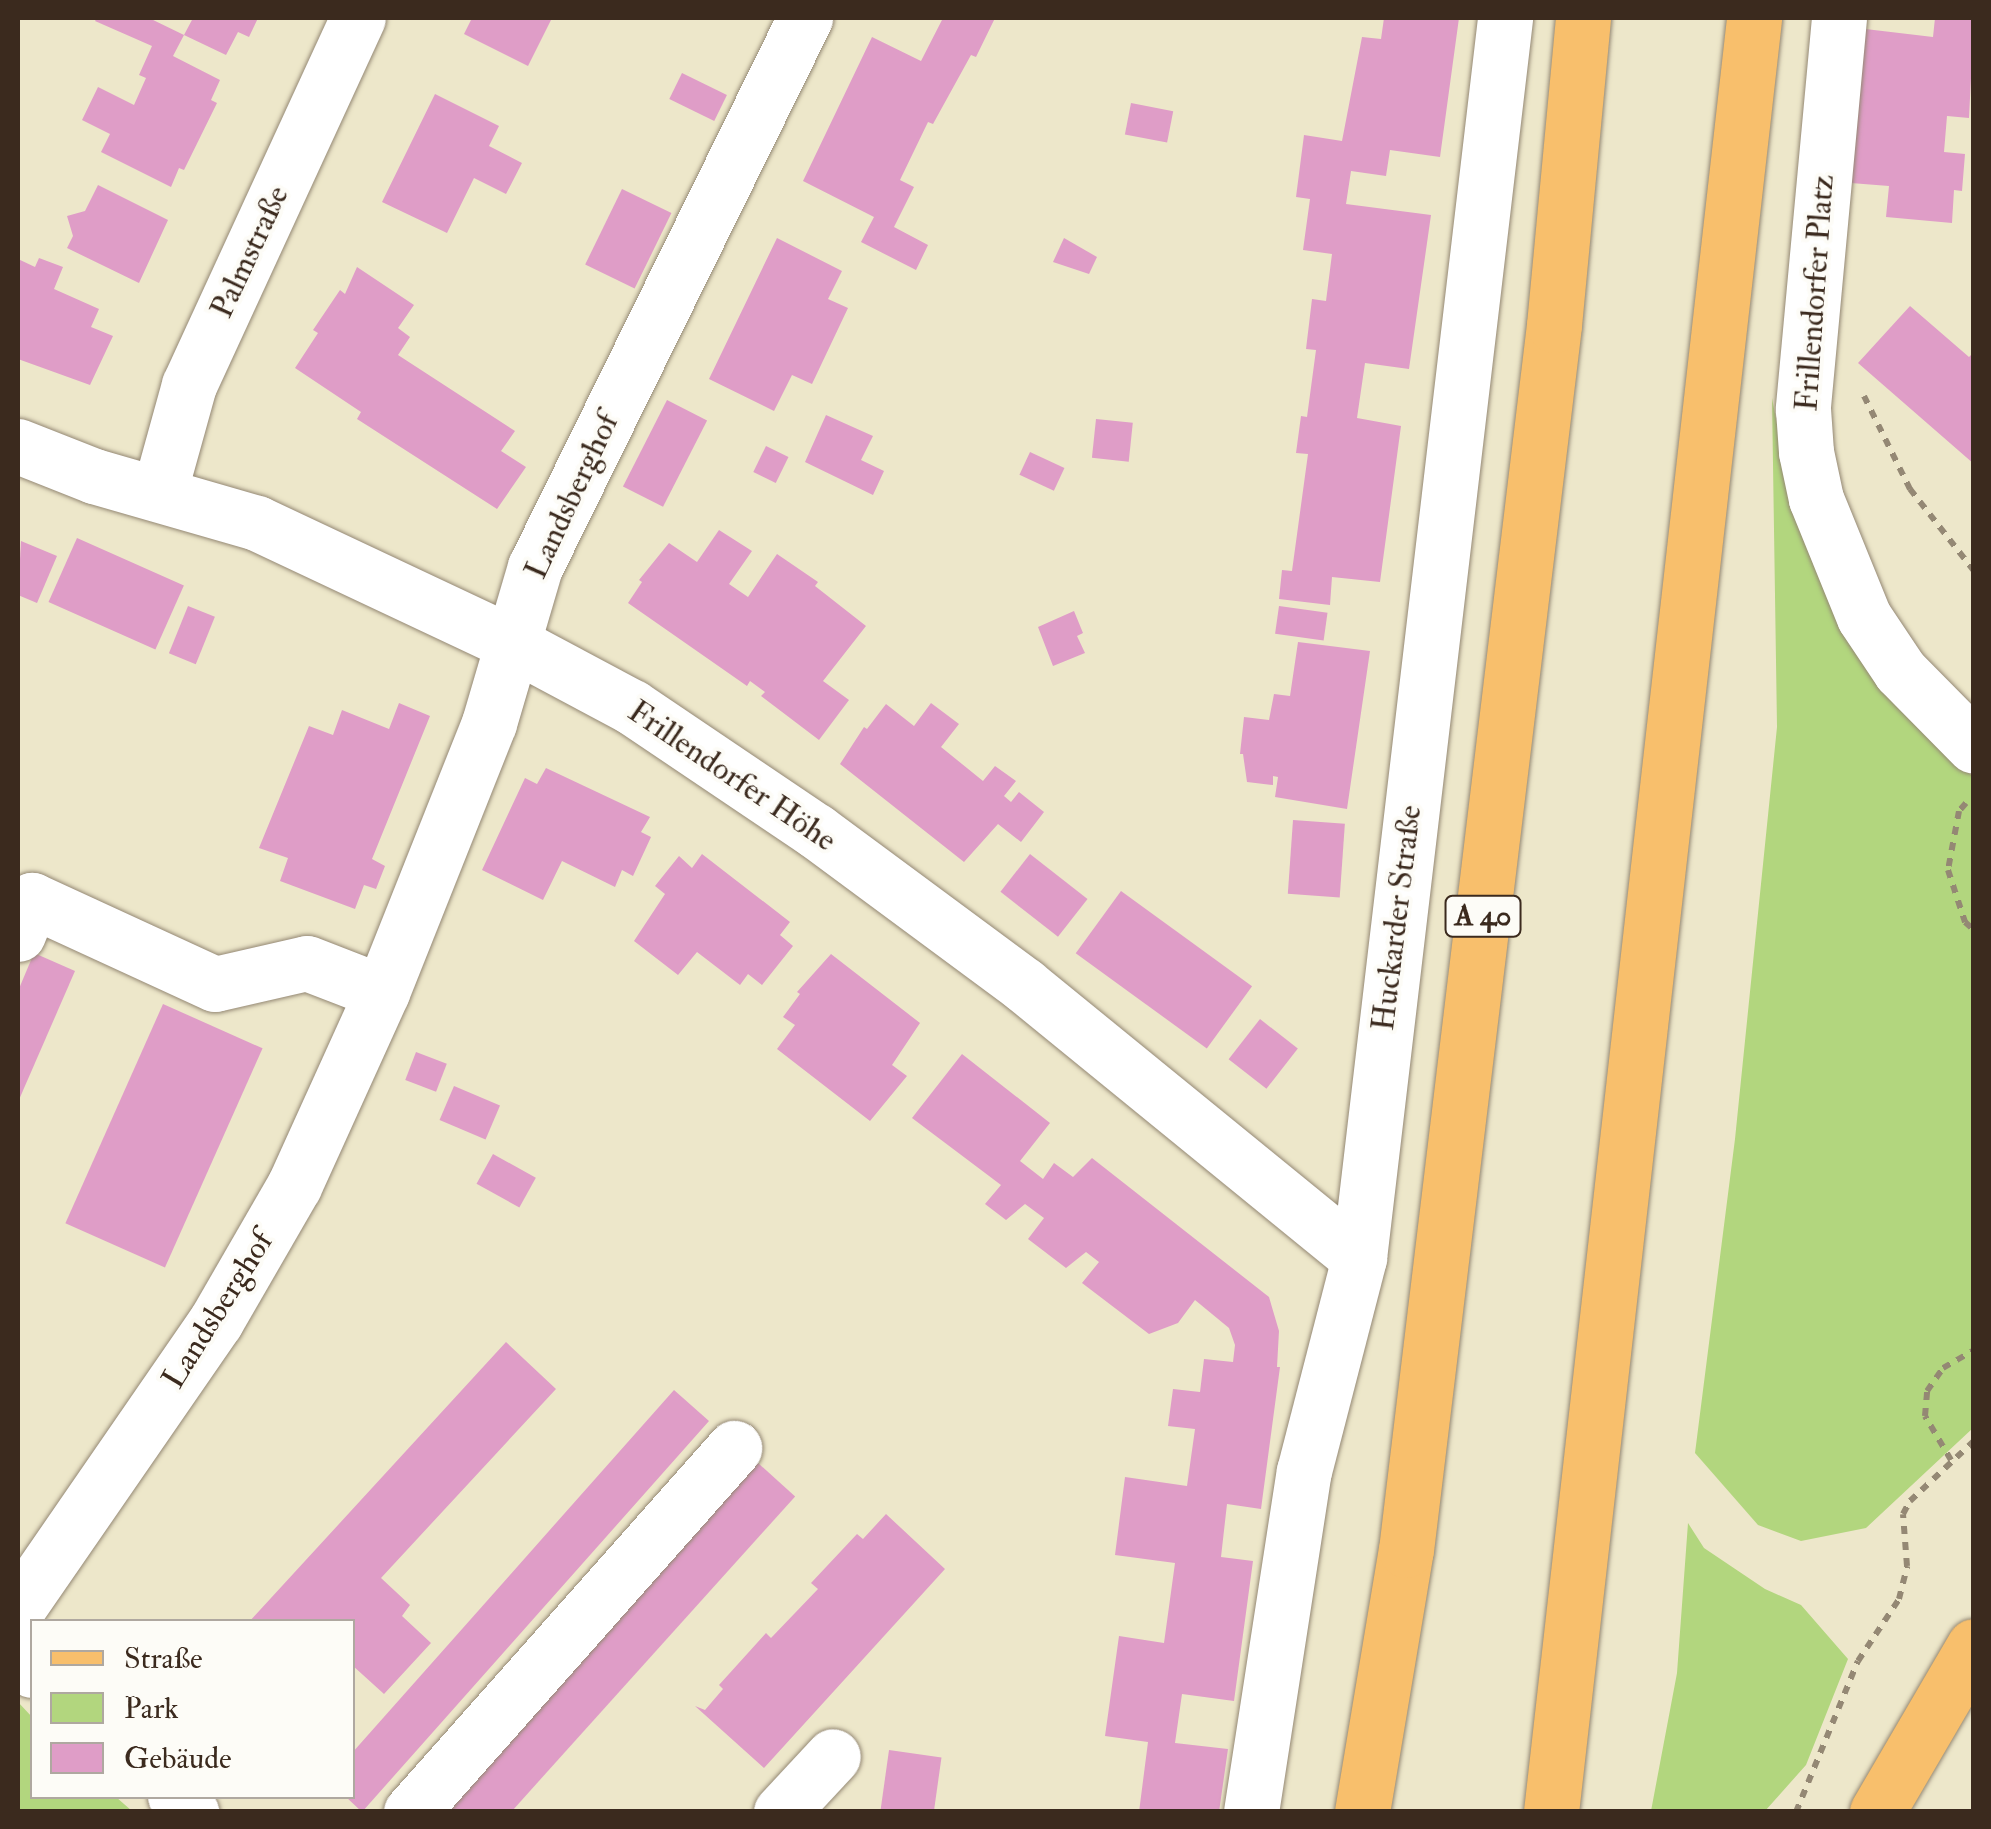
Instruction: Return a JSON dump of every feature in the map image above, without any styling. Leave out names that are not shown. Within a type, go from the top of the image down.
[{"type":"main road","name":"A 40","points":[[1362,1812],[1406,1550],[1552,344],[1584,18]]},
{"type":"main road","points":[[1551,1812],[1754,18]]},
{"type":"main road","points":[[1877,1812],[1974,1646]]},
{"type":"street","name":"Palmstraße","points":[[160,493],[189,386],[358,18]]},
{"type":"street","name":"Landsberghof","points":[[18,1608],[216,1322],[294,1186],[382,992],[488,723],[535,567],[805,18]]},
{"type":"street","name":"Huckarder Straße","points":[[1251,1812],[1304,1471],[1358,1258],[1505,18]]},
{"type":"street","name":"Frillendorfer Platz","points":[[1839,18],[1803,408],[1816,499],[1864,618],[1900,671],[1974,746]]},
{"type":"street","name":"Frillendorfer Höhe","points":[[18,446],[94,476],[257,523],[512,643],[632,708],[816,830],[1024,986],[1358,1258]]},
{"type":"street","points":[[18,934],[32,900],[216,984],[307,964],[382,992]]},
{"type":"street","points":[[411,1812],[734,1448]]},
{"type":"street","points":[[781,1812],[833,1756]]},
{"type":"path","points":[[1862,392],[1910,489],[1974,571]]},
{"type":"path","points":[[1974,795],[1959,811],[1948,870],[1965,922],[1974,930]]},
{"type":"path","points":[[1952,1460],[1925,1416],[1927,1391],[1943,1368],[1974,1350]]},
{"type":"path","points":[[1796,1812],[1858,1661],[1905,1582],[1904,1514],[1920,1488],[1974,1440]]},
{"type":"green space","points":[[1772,398],[1793,508],[1882,687],[1973,777],[1973,1428],[1866,1528],[1801,1541],[1758,1525],[1695,1453],[1735,1139],[1777,727]]},
{"type":"green space","points":[[1688,1523],[1704,1548],[1765,1589],[1801,1605],[1848,1659],[1806,1765],[1765,1811],[1651,1811],[1677,1673]]},
{"type":"green space","points":[[18,1702],[30,1715],[30,1799],[118,1799],[132,1811],[18,1811]]},
{"type":"building","points":[[149,18],[184,35],[173,56],[220,80],[211,100],[217,103],[184,170],[179,168],[171,187],[101,152],[110,134],[82,120],[98,87],[134,105],[146,78],[139,75],[152,46],[95,21]]},
{"type":"building","points":[[193,18],[258,18],[249,37],[238,32],[226,55],[184,35]]},
{"type":"building","points":[[472,18],[552,18],[528,66],[464,34]]},
{"type":"building","points":[[943,18],[995,18],[976,57],[971,55],[933,124],[928,122],[900,180],[914,187],[894,227],[928,245],[916,270],[861,242],[874,217],[803,181],[872,37],[921,61]]},
{"type":"building","points":[[1384,18],[1459,18],[1440,157],[1390,150],[1386,176],[1351,171],[1346,204],[1431,215],[1409,369],[1365,363],[1357,418],[1401,426],[1380,582],[1332,577],[1330,605],[1279,599],[1282,570],[1292,571],[1308,454],[1296,453],[1301,416],[1307,417],[1316,350],[1306,349],[1312,299],[1326,301],[1332,254],[1303,250],[1310,199],[1296,197],[1304,135],[1342,141],[1362,37],[1381,39]]},
{"type":"building","points":[[1935,18],[1974,18],[1969,118],[1947,116],[1944,152],[1965,154],[1962,191],[1954,190],[1952,223],[1886,217],[1889,186],[1838,182],[1857,28],[1933,37]]},
{"type":"building","points":[[682,73],[727,95],[714,121],[669,99]]},
{"type":"building","points":[[435,94],[499,126],[489,146],[522,163],[506,194],[474,178],[447,233],[382,202]]},
{"type":"building","points":[[1131,103],[1173,111],[1167,143],[1125,134]]},
{"type":"building","points":[[98,185],[168,220],[139,283],[67,248],[73,236],[67,216],[85,211]]},
{"type":"building","points":[[622,189],[671,213],[635,289],[585,264]]},
{"type":"building","points":[[777,238],[842,271],[828,299],[848,308],[812,384],[792,375],[774,411],[709,379]]},
{"type":"building","points":[[1064,238],[1097,257],[1089,274],[1053,262]]},
{"type":"building","points":[[39,258],[63,267],[54,289],[99,309],[91,327],[113,336],[90,385],[18,359],[18,259],[35,267]]},
{"type":"building","points":[[357,267],[414,305],[398,328],[410,337],[398,355],[515,431],[501,451],[526,467],[497,509],[357,419],[361,412],[295,368],[318,333],[313,330],[340,290],[345,294]]},
{"type":"building","points":[[1910,306],[1969,357],[1974,352],[1974,464],[1858,363]]},
{"type":"building","points":[[667,400],[707,420],[663,507],[623,486]]},
{"type":"building","points":[[826,415],[873,436],[861,460],[884,471],[873,495],[805,462]]},
{"type":"building","points":[[1096,419],[1133,423],[1129,462],[1092,458]]},
{"type":"building","points":[[766,446],[788,457],[776,483],[753,472]]},
{"type":"building","points":[[1030,452],[1064,468],[1054,491],[1019,475]]},
{"type":"building","points":[[719,530],[752,551],[729,584],[748,597],[777,554],[818,582],[815,586],[866,626],[823,681],[849,700],[819,740],[761,696],[765,692],[750,681],[747,686],[628,603],[642,582],[639,580],[669,543],[697,562]]},
{"type":"building","points":[[77,538],[184,586],[155,650],[49,602]]},
{"type":"building","points":[[21,541],[57,556],[37,603],[18,595]]},
{"type":"building","points":[[188,606],[215,617],[196,664],[169,653]]},
{"type":"building","points":[[1279,606],[1328,613],[1324,641],[1275,634]]},
{"type":"building","points":[[1074,611],[1083,633],[1077,636],[1085,653],[1053,666],[1038,627]]},
{"type":"building","points":[[1298,642],[1370,651],[1347,809],[1275,797],[1278,777],[1273,776],[1273,785],[1247,782],[1240,754],[1244,717],[1269,720],[1274,694],[1290,696]]},
{"type":"building","points":[[399,703],[430,716],[372,859],[385,866],[376,889],[364,885],[355,909],[280,881],[288,858],[259,848],[309,726],[333,735],[342,710],[389,729]]},
{"type":"building","points":[[931,703],[959,724],[941,747],[983,781],[995,766],[1016,781],[1004,796],[1011,802],[1019,792],[1044,812],[1021,842],[998,824],[964,862],[840,764],[864,727],[867,729],[886,704],[914,726]]},
{"type":"building","points":[[546,768],[650,817],[641,832],[651,837],[633,876],[622,870],[615,887],[562,861],[543,900],[482,870],[525,778],[537,784]]},
{"type":"building","points":[[1293,820],[1345,824],[1340,897],[1288,894]]},
{"type":"building","points":[[702,854],[790,922],[780,935],[793,946],[762,985],[748,974],[740,985],[697,952],[678,975],[634,941],[665,894],[655,886],[679,856],[692,868]]},
{"type":"building","points":[[1030,854],[1088,899],[1058,937],[1000,892]]},
{"type":"building","points":[[1121,891],[1252,986],[1207,1049],[1076,953]]},
{"type":"building","points":[[34,953],[75,971],[18,1102],[18,991]]},
{"type":"building","points":[[831,954],[920,1023],[892,1065],[907,1076],[870,1121],[777,1049],[795,1025],[783,1017],[800,994],[797,992]]},
{"type":"building","points":[[163,1004],[263,1048],[165,1268],[65,1223]]},
{"type":"building","points":[[1260,1019],[1298,1049],[1266,1089],[1229,1059]]},
{"type":"building","points":[[416,1052],[447,1064],[436,1092],[405,1080]]},
{"type":"building","points":[[962,1054],[1050,1123],[1020,1161],[1043,1179],[1054,1163],[1073,1177],[1092,1158],[1269,1297],[1279,1331],[1280,1367],[1261,1509],[1227,1504],[1221,1557],[1253,1561],[1234,1701],[1182,1694],[1175,1743],[1228,1749],[1219,1812],[1139,1812],[1148,1742],[1105,1736],[1119,1636],[1164,1643],[1175,1563],[1115,1555],[1125,1477],[1187,1486],[1195,1429],[1168,1426],[1173,1389],[1200,1392],[1204,1359],[1233,1362],[1235,1345],[1229,1328],[1195,1300],[1178,1323],[1149,1334],[1082,1283],[1099,1262],[1086,1252],[1066,1268],[1028,1239],[1044,1218],[1025,1204],[1006,1220],[985,1204],[1001,1185],[912,1118]]},
{"type":"building","points":[[454,1086],[500,1106],[486,1140],[440,1120]]},
{"type":"building","points":[[493,1154],[536,1178],[519,1207],[477,1184]]},
{"type":"building","points":[[506,1342],[556,1389],[381,1578],[410,1605],[402,1616],[431,1643],[384,1694],[355,1668],[355,1619],[252,1619]]},
{"type":"building","points":[[674,1390],[709,1421],[362,1812],[348,1799],[355,1799],[355,1750]]},
{"type":"building","points":[[758,1463],[795,1496],[511,1812],[446,1809]]},
{"type":"building","points":[[886,1514],[945,1569],[764,1768],[695,1706],[705,1710],[723,1689],[719,1685],[766,1633],[771,1638],[818,1589],[811,1583],[857,1534],[863,1539]]},
{"type":"building","points":[[889,1750],[941,1757],[934,1812],[880,1812]]}]
